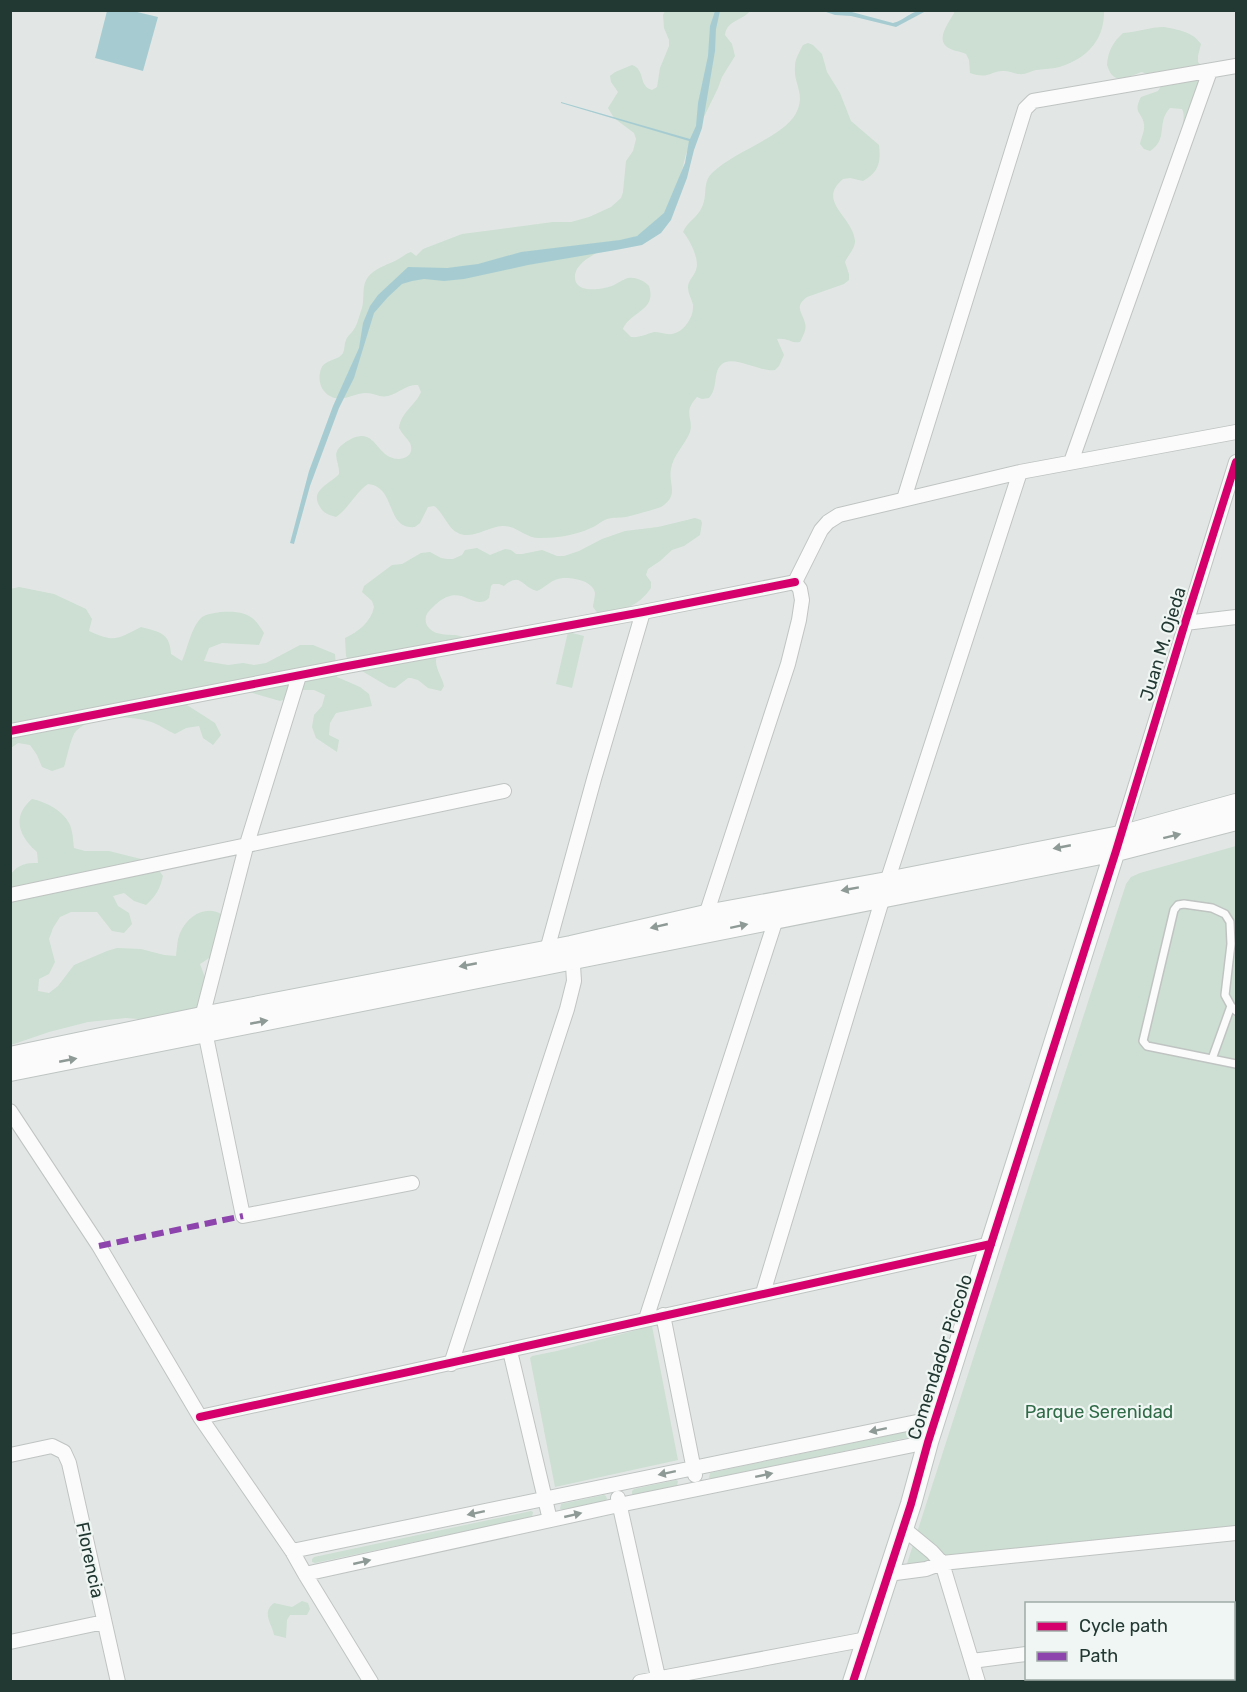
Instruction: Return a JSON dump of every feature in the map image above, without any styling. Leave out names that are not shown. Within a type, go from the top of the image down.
[{"type":"main road","points":[[1118,843],[1236,804]]},
{"type":"main road","points":[[10,1071],[204,1025],[547,950],[572,953],[706,915],[885,890],[1236,820]]},
{"type":"main road","name":"Comendador Piccolo","points":[[853,1682],[1118,843]]},
{"type":"main road","points":[[10,1057],[204,1025],[572,953],[776,919],[885,890]]},
{"type":"street","points":[[904,499],[1025,109],[1033,100],[1236,66]]},
{"type":"street","points":[[1071,462],[1210,71]]},
{"type":"street","points":[[795,582],[821,530],[839,515],[1020,472],[1236,432]]},
{"type":"street","name":"Juan M. Ojeda","points":[[1118,843],[1236,462]]},
{"type":"street","points":[[763,1293],[885,890],[1020,472]]},
{"type":"street","points":[[10,731],[795,582]]},
{"type":"street","points":[[706,915],[788,664],[802,600],[795,582]]},
{"type":"street","points":[[547,950],[643,612]]},
{"type":"street","points":[[1185,623],[1236,617]]},
{"type":"street","points":[[299,676],[246,847],[204,1025],[243,1216],[412,1183]]},
{"type":"street","points":[[10,894],[246,847],[504,791]]},
{"type":"street","points":[[646,1319],[776,919]]},
{"type":"street","points":[[451,1364],[567,1009],[574,981],[572,953]]},
{"type":"street","points":[[10,1110],[99,1246],[200,1417],[292,1551],[371,1682]]},
{"type":"street","points":[[200,1417],[451,1364],[663,1315],[991,1244]]},
{"type":"street","points":[[663,1315],[699,1488]]},
{"type":"street","points":[[510,1351],[550,1520]]},
{"type":"street","points":[[292,1551],[936,1418]]},
{"type":"street","points":[[305,1574],[619,1504],[928,1442]]},
{"type":"street","name":"Florencia","points":[[10,1455],[52,1446],[64,1452],[69,1463],[118,1682]]},
{"type":"street","points":[[615,1484],[658,1677]]},
{"type":"street","points":[[903,1528],[942,1563],[978,1682]]},
{"type":"street","points":[[888,1574],[926,1569],[942,1563],[1236,1533]]},
{"type":"street","points":[[10,1642],[104,1622]]},
{"type":"street","points":[[640,1682],[867,1639]]},
{"type":"street","points":[[972,1661],[1025,1654]]},
{"type":"lane","points":[[1212,1059],[1233,1008],[1225,995],[1231,944],[1230,922],[1225,914],[1212,908],[1178,905],[1174,910],[1143,1041],[1147,1046],[1236,1064]]},
{"type":"green space","points":[[1104,10],[1101,32],[1097,41],[1084,55],[1075,60],[1055,68],[1023,74],[1000,71],[982,76],[970,73],[966,54],[949,48],[944,43],[943,34],[955,11]]},
{"type":"green space","points":[[665,11],[750,11],[726,30],[725,35],[732,44],[735,56],[722,77],[686,154],[677,190],[657,229],[610,246],[586,260],[578,267],[575,275],[578,285],[588,289],[601,289],[631,278],[645,282],[651,294],[649,301],[623,329],[631,337],[654,332],[672,334],[684,327],[693,310],[688,287],[697,261],[694,250],[683,232],[702,207],[707,181],[712,173],[732,158],[780,130],[795,115],[800,95],[795,63],[803,45],[808,43],[822,54],[827,72],[840,93],[851,121],[879,145],[880,157],[873,174],[863,181],[843,179],[833,195],[834,202],[853,232],[855,241],[845,262],[849,280],[803,300],[800,309],[805,325],[803,335],[800,342],[777,339],[784,355],[775,370],[731,361],[720,366],[712,394],[709,398],[697,397],[690,407],[690,432],[672,464],[670,474],[672,494],[667,503],[661,507],[626,517],[607,519],[593,527],[560,537],[536,538],[507,526],[463,535],[451,528],[434,506],[428,507],[420,523],[415,527],[406,526],[399,522],[383,492],[368,484],[336,517],[329,515],[320,507],[317,496],[322,488],[339,474],[336,453],[339,447],[351,439],[364,436],[390,457],[398,459],[409,455],[410,443],[399,428],[400,422],[421,392],[418,385],[410,386],[388,396],[362,393],[334,398],[327,394],[320,383],[321,368],[327,362],[341,356],[346,340],[356,325],[368,277],[377,269],[411,252],[416,256],[423,249],[462,234],[553,222],[571,222],[611,207],[621,198],[626,161],[633,151],[636,139],[634,133],[614,118],[608,108],[618,92],[610,76],[632,65],[639,70],[648,88],[652,90],[657,87],[660,68],[669,46],[664,28]]},
{"type":"green space","points":[[1164,27],[1193,36],[1201,44],[1198,62],[1206,70],[1183,132],[1182,109],[1170,108],[1164,119],[1159,141],[1150,151],[1144,149],[1140,144],[1144,127],[1138,107],[1141,97],[1158,91],[1161,86],[1160,80],[1142,72],[1126,78],[1117,78],[1113,76],[1107,65],[1112,47],[1123,33]]},
{"type":"green space","points":[[695,518],[701,520],[702,523],[700,535],[684,546],[672,550],[648,569],[646,575],[651,582],[651,588],[640,600],[622,609],[599,615],[593,607],[595,593],[590,585],[568,578],[555,580],[537,591],[518,580],[504,586],[493,584],[489,598],[483,602],[453,595],[444,598],[428,613],[427,625],[434,632],[465,638],[465,650],[463,653],[437,656],[437,667],[444,686],[441,691],[428,688],[418,680],[411,678],[395,688],[389,687],[350,664],[346,656],[345,638],[363,626],[374,607],[372,601],[362,592],[364,586],[392,565],[402,564],[421,553],[430,552],[441,558],[453,559],[462,555],[465,550],[477,548],[490,555],[505,549],[516,554],[542,550],[557,556],[564,556],[625,531],[658,527]]},
{"type":"green space","points":[[19,587],[54,594],[86,609],[92,619],[89,631],[105,637],[121,637],[141,627],[159,632],[169,642],[171,654],[182,661],[192,632],[202,617],[220,612],[241,613],[256,621],[264,633],[259,645],[222,643],[209,648],[204,661],[228,665],[243,663],[254,665],[266,663],[300,645],[313,645],[335,654],[337,677],[360,687],[369,694],[372,706],[336,713],[330,723],[329,735],[339,740],[337,752],[316,738],[312,727],[314,715],[322,706],[325,695],[314,690],[302,690],[280,701],[242,690],[204,694],[187,705],[215,723],[221,735],[213,745],[203,738],[199,726],[186,728],[175,734],[146,720],[102,719],[83,725],[76,731],[64,767],[52,771],[42,767],[30,745],[18,743],[11,748],[10,589]]},
{"type":"green space","points":[[568,632],[584,636],[572,688],[556,684]]},
{"type":"green space","points":[[32,799],[53,807],[66,818],[71,829],[74,848],[85,851],[109,851],[145,860],[155,865],[163,876],[157,892],[146,905],[134,901],[124,893],[113,896],[118,906],[129,913],[132,924],[124,933],[112,931],[97,912],[71,912],[60,917],[49,939],[55,962],[49,974],[39,979],[38,991],[49,993],[58,986],[74,965],[117,948],[141,949],[176,956],[179,936],[185,924],[198,913],[213,911],[227,919],[233,928],[219,949],[200,964],[208,986],[199,1007],[176,1019],[164,1021],[126,1018],[88,1022],[11,1045],[11,874],[23,865],[38,863],[37,852],[26,840],[20,826],[21,813]]},
{"type":"green space","name":"Parque Serenidad","points":[[1236,846],[1236,1536],[903,1576],[1126,884],[1131,877],[1140,873]]},
{"type":"green space","points":[[652,1326],[678,1460],[555,1487],[530,1358]]},
{"type":"green space","points":[[909,1431],[913,1435],[911,1437],[709,1478],[710,1473]]},
{"type":"green space","points":[[678,1481],[677,1486],[632,1494],[634,1489]]},
{"type":"green space","points":[[604,1495],[607,1499],[605,1501],[560,1509],[561,1504]]},
{"type":"green space","points":[[533,1512],[532,1517],[312,1562],[314,1557]]},
{"type":"green space","points":[[302,1601],[308,1603],[310,1609],[307,1615],[290,1615],[287,1620],[286,1638],[274,1635],[268,1618],[270,1607],[274,1603],[292,1607]]},
{"type":"water","points":[[107,11],[133,11],[158,17],[143,71],[95,58]]},
{"type":"water","points":[[715,11],[720,11],[702,128],[671,220],[661,233],[642,245],[464,279],[444,281],[424,279],[402,284],[374,313],[354,378],[339,408],[310,486],[294,544],[290,543],[309,471],[333,406],[359,348],[363,323],[370,306],[378,295],[408,267],[447,268],[478,264],[521,252],[620,240],[637,236],[664,213],[685,163],[689,141],[561,102],[690,139],[696,126],[698,103],[708,56],[710,26]]},
{"type":"water","points":[[823,11],[848,11],[893,23],[912,13],[926,11],[896,27]]},
{"type":"marked path","points":[[99,1246],[243,1216]]},
{"type":"cycle path","points":[[853,1682],[1116,851],[1236,462]]},
{"type":"cycle path","points":[[10,731],[795,582]]},
{"type":"cycle path","points":[[200,1417],[991,1244]]}]
